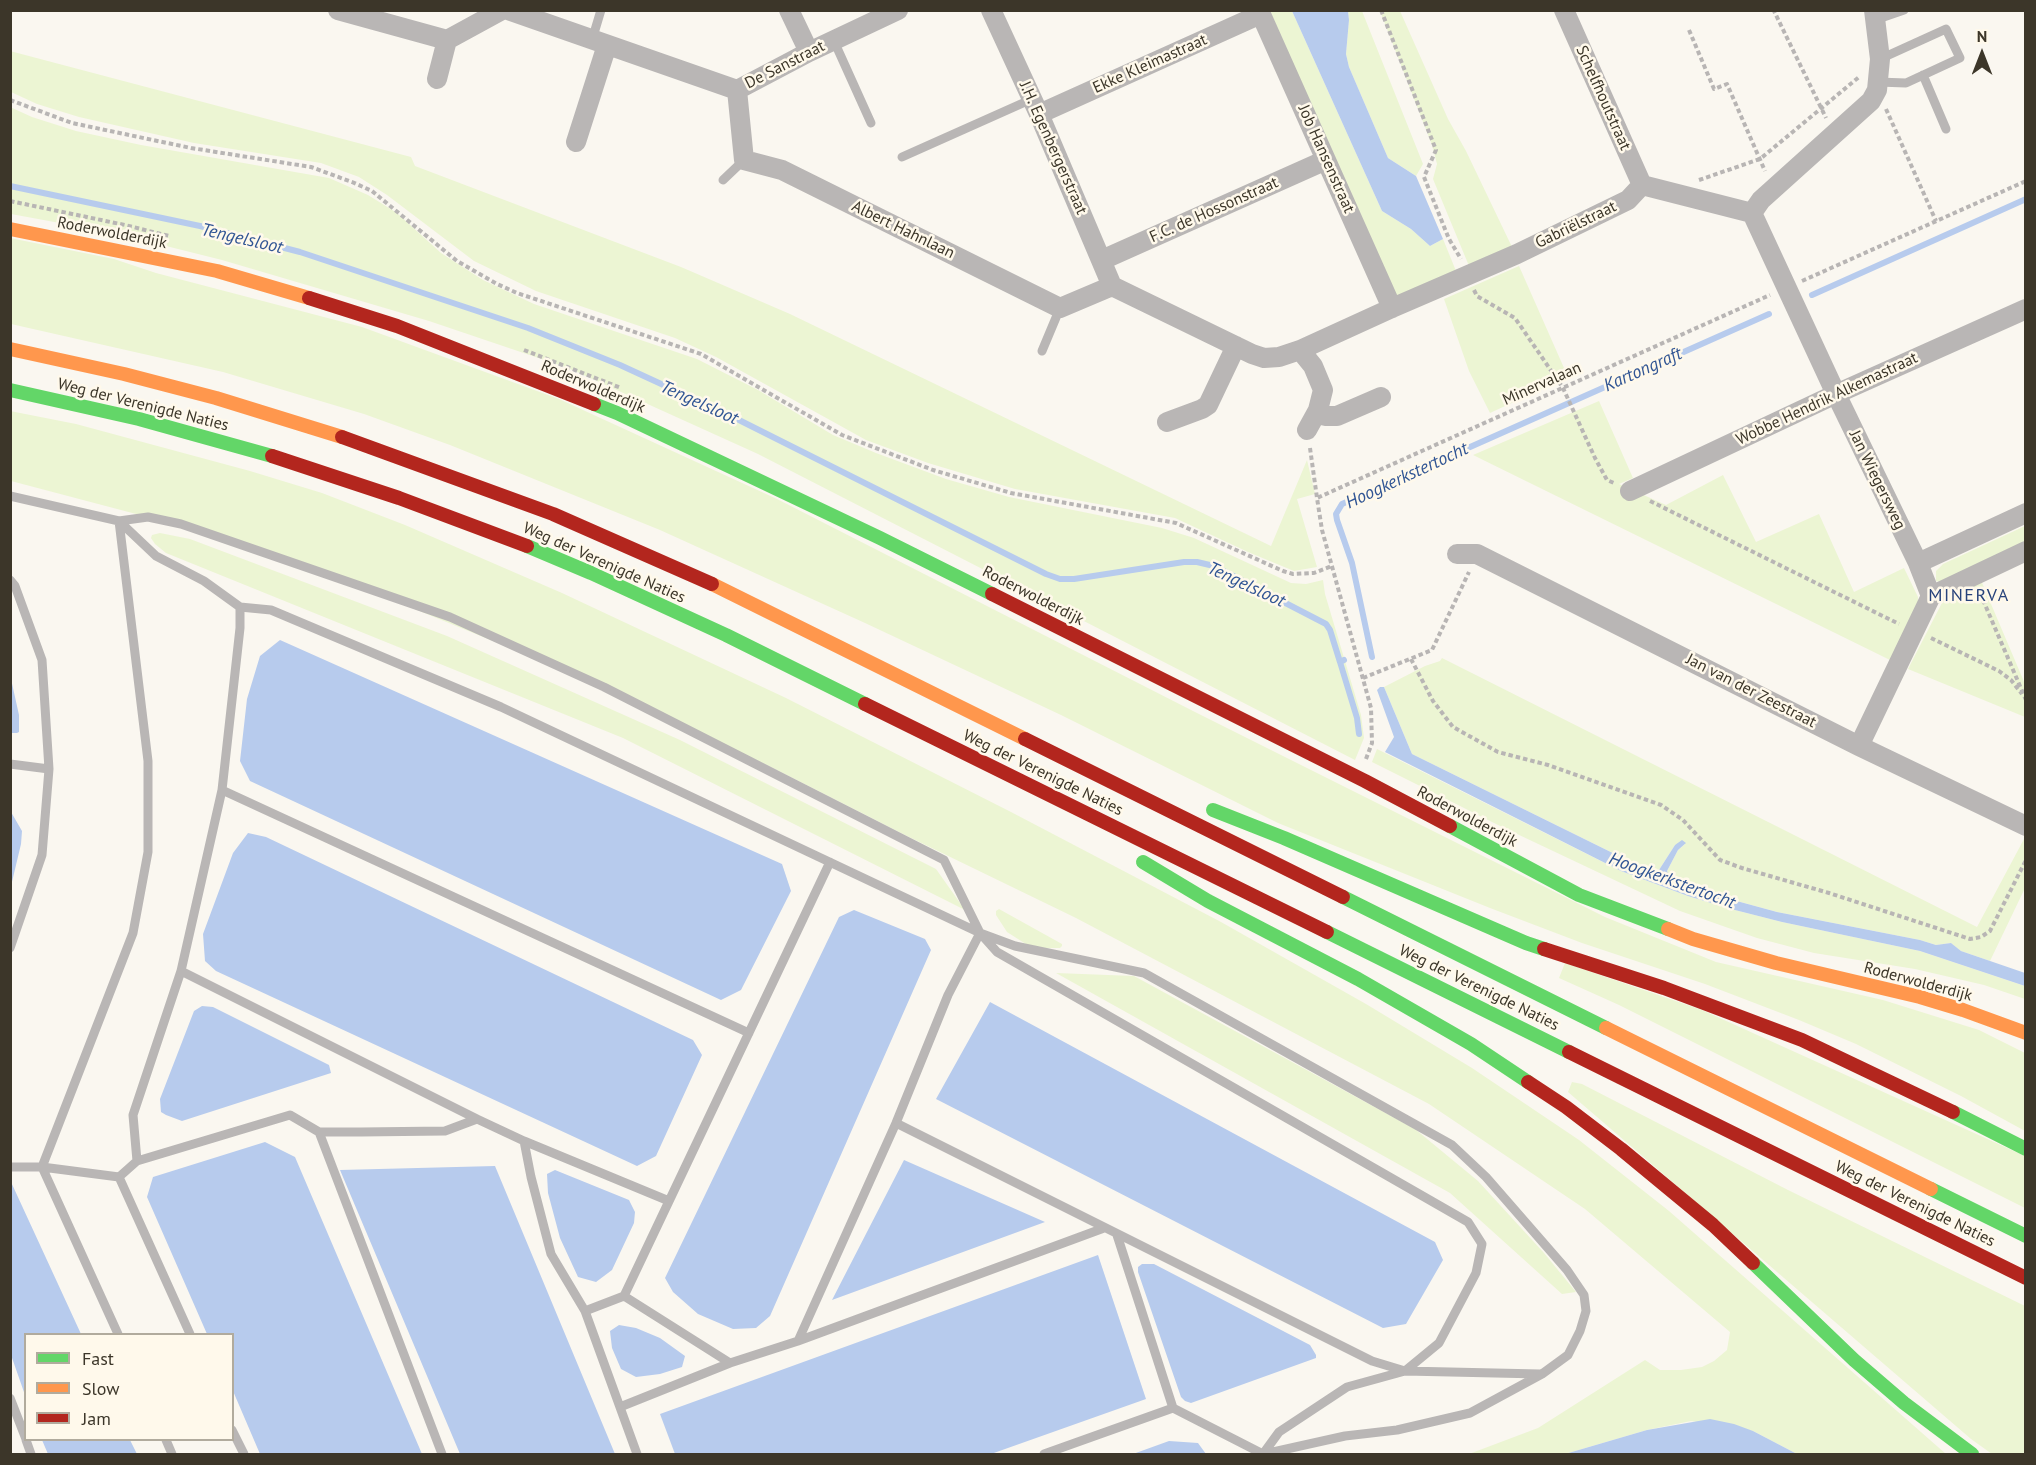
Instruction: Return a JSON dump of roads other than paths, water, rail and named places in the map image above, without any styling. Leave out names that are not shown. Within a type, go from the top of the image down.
[{"type":"main road","name":"Roderwolderdijk","points":[[10,229],[217,271],[335,305],[397,326],[617,413],[880,537],[1365,781],[1579,895],[1693,939],[1776,963],[1920,997],[2025,1033]]},
{"type":"main road","name":"Weg der Verenigde Naties","points":[[10,349],[124,374],[237,404],[385,452],[542,510],[711,584],[2025,1236]]},
{"type":"main road","name":"Weg der Verenigde Naties","points":[[10,390],[139,419],[269,455],[410,502],[591,573],[726,635],[2025,1278]]},
{"type":"main road","points":[[905,724],[1077,824]]},
{"type":"main road","points":[[997,724],[1140,781]]},
{"type":"main road","points":[[1196,803],[1284,838],[1526,943],[1664,988],[1802,1040],[1927,1098],[2025,1149]]},
{"type":"main road","points":[[1127,853],[1208,901],[1358,979],[1461,1038],[1566,1107],[1713,1225],[1854,1360],[1904,1403],[1972,1455]]},
{"type":"street","points":[[338,10],[447,40],[502,10]]},
{"type":"street","points":[[508,10],[737,90],[744,160]]},
{"type":"street","points":[[789,10],[809,52]]},
{"type":"street","name":"De Sanstraat","points":[[737,90],[809,52],[898,10]]},
{"type":"street","name":"J.H. Egenbergerstraat","points":[[991,10],[1036,107],[1112,286]]},
{"type":"street","name":"Schelfhoutstraat","points":[[1564,10],[1642,185]]},
{"type":"street","name":"Ekke Kleimastraat","points":[[1036,107],[1260,12]]},
{"type":"street","name":"Job Hansenstraat","points":[[1260,12],[1392,308]]},
{"type":"street","points":[[1642,185],[1752,213],[1761,200],[1871,101],[1878,86],[1880,59],[1875,15]]},
{"type":"street","points":[[437,79],[447,40]]},
{"type":"street","points":[[576,142],[600,42]]},
{"type":"street","name":"Albert Hahnlaan","points":[[744,160],[782,170],[1060,308]]},
{"type":"street","name":"F.C. de Hossonstraat","points":[[1102,260],[1326,160]]},
{"type":"street","name":"Gabriëlstraat","points":[[1300,350],[1516,254],[1628,200],[1642,185]]},
{"type":"street","name":"Jan Wiegersweg","points":[[1752,213],[1918,563],[1931,596]]},
{"type":"street","points":[[1060,308],[1112,286],[1264,358],[1279,357],[1300,350],[1313,366],[1323,390],[1318,410],[1307,430]]},
{"type":"street","name":"Wobbe Hendrik Alkemastraat","points":[[1630,491],[1836,394],[2025,309]]},
{"type":"street","points":[[1167,422],[1202,410],[1208,405],[1236,346]]},
{"type":"street","points":[[1318,410],[1325,416],[1337,416],[1381,397]]},
{"type":"street","points":[[1918,563],[2025,513]]},
{"type":"street","points":[[1859,746],[1931,596],[2025,551]]},
{"type":"street","name":"Jan van der Zeestraat","points":[[1457,554],[1477,554],[1859,746],[2025,826]]},
{"type":"lane","points":[[600,42],[601,10]]},
{"type":"lane","points":[[1875,15],[1904,10]]},
{"type":"lane","points":[[1878,86],[1906,83],[1960,58],[1946,29],[1880,59]]},
{"type":"lane","name":"De Sanstraat","points":[[834,41],[871,123]]},
{"type":"lane","points":[[1923,75],[1946,129]]},
{"type":"lane","points":[[902,157],[1036,107]]},
{"type":"lane","points":[[723,180],[744,160]]},
{"type":"lane","points":[[1042,351],[1060,308]]},
{"type":"lane","points":[[10,496],[119,520],[148,517],[192,528],[450,617],[604,687],[944,860],[980,933],[997,952],[1468,1222],[1482,1244],[1476,1273],[1439,1343],[1405,1371],[1347,1387],[1279,1432],[1263,1455]]},
{"type":"lane","points":[[119,520],[156,556],[204,581],[240,607],[271,610],[501,707],[980,933],[1015,946],[1144,973],[1235,1022],[1452,1145],[1486,1177],[1567,1270],[1584,1295],[1586,1311],[1580,1331],[1568,1355],[1542,1374],[1470,1413],[1397,1430],[1345,1436],[1263,1455],[1173,1407],[1117,1235]]},
{"type":"lane","points":[[117,1333],[42,1167],[133,933],[148,852],[148,761],[119,520]]},
{"type":"lane","points":[[10,948],[42,855],[49,769],[42,660],[12,583]]},
{"type":"lane","points":[[137,1161],[133,1116],[181,971],[222,790],[240,627],[240,607]]},
{"type":"lane","points":[[10,764],[49,769]]},
{"type":"lane","points":[[222,790],[749,1033]]},
{"type":"lane","points":[[585,1311],[624,1296],[830,862]]},
{"type":"lane","points":[[798,1341],[896,1123],[948,995],[980,933]]},
{"type":"lane","points":[[181,971],[477,1119],[669,1201]]},
{"type":"lane","points":[[10,1167],[42,1167],[119,1177],[137,1161],[290,1115],[319,1131],[445,1131],[477,1119]]},
{"type":"lane","points":[[896,1123],[1372,1361],[1405,1371],[1542,1374]]},
{"type":"lane","points":[[319,1131],[442,1455]]},
{"type":"lane","points":[[524,1141],[551,1254],[585,1311],[637,1455]]},
{"type":"lane","points":[[119,1177],[189,1333]]},
{"type":"lane","points":[[620,1407],[730,1363],[798,1341],[1104,1228]]},
{"type":"lane","points":[[624,1296],[730,1363]]},
{"type":"lane","points":[[10,1398],[24,1434]]},
{"type":"lane","points":[[1044,1455],[1173,1407]]},
{"type":"lane","points":[[234,1434],[244,1455]]},
{"type":"lane","points":[[165,1441],[172,1455]]},
{"type":"water","points":[[1292,11],[1348,11],[1346,54],[1349,67],[1388,158],[1416,176],[1443,239],[1430,246],[1411,229],[1382,211]]},
{"type":"water","points":[[280,640],[782,864],[791,891],[741,990],[721,1000],[250,781],[240,761],[247,699],[260,656]]},
{"type":"water","points":[[11,679],[19,715],[19,732],[17,733],[11,733]]},
{"type":"water","points":[[1384,687],[1412,754],[1635,864],[1655,871],[1659,870],[1675,845],[1682,840],[1686,843],[1678,850],[1667,871],[1669,875],[1687,885],[1777,912],[1936,945],[1951,943],[1961,951],[2025,973],[2025,986],[1920,951],[1731,909],[1621,871],[1385,752],[1394,737],[1377,690]]},
{"type":"water","points":[[11,812],[22,831],[11,886]]},
{"type":"water","points":[[248,833],[266,837],[693,1040],[702,1055],[656,1156],[637,1166],[216,971],[205,961],[203,934],[233,853]]},
{"type":"water","points":[[854,910],[925,939],[931,950],[770,1316],[756,1328],[733,1329],[698,1314],[673,1292],[665,1278],[839,917]]},
{"type":"water","points":[[990,1002],[1435,1242],[1443,1260],[1406,1324],[1383,1328],[936,1099]]},
{"type":"water","points":[[202,1006],[213,1007],[329,1065],[331,1073],[182,1121],[166,1115],[161,1112],[160,1099],[194,1011]]},
{"type":"water","points":[[265,1142],[295,1157],[422,1454],[260,1454],[234,1393],[234,1333],[207,1333],[147,1197],[153,1177]]},
{"type":"water","points":[[904,1160],[1045,1222],[832,1300]]},
{"type":"water","points":[[495,1166],[615,1454],[460,1454],[340,1170]]},
{"type":"water","points":[[555,1170],[629,1200],[635,1212],[634,1223],[612,1270],[596,1282],[578,1277],[560,1238],[548,1193],[547,1174]]},
{"type":"water","points":[[11,1182],[81,1333],[24,1333],[24,1392],[11,1355]]},
{"type":"water","points":[[1098,1255],[1146,1399],[991,1454],[675,1454],[660,1414]]},
{"type":"water","points":[[1142,1264],[1154,1264],[1310,1345],[1316,1358],[1191,1403],[1185,1401],[1181,1397],[1138,1272],[1138,1267]]},
{"type":"water","points":[[619,1325],[636,1328],[660,1338],[685,1356],[682,1367],[660,1374],[636,1377],[621,1369],[612,1348],[610,1331]]},
{"type":"water","points":[[1710,1419],[1753,1431],[1797,1454],[1565,1454],[1647,1430]]},
{"type":"water","points":[[42,1441],[130,1441],[137,1454],[48,1454]]},
{"type":"water","points":[[1169,1441],[1198,1443],[1206,1454],[1133,1454]]},
{"type":"waterway","name":"Tengelsloot","points":[[10,186],[200,226],[300,252],[528,328],[620,365],[735,418],[1060,579],[1074,579],[1184,562],[1214,566],[1326,624],[1340,662],[1344,660]]},
{"type":"waterway","name":"Kartongraft","points":[[1812,295],[2026,199]]},
{"type":"waterway","name":"Hoogkerkstertocht","points":[[1372,657],[1352,563],[1337,520],[1336,514],[1342,504],[1769,314]]},
{"type":"waterway","name":"Tengelsloot","points":[[1340,662],[1357,718],[1359,734]]},
{"type":"district","name":"MINERVA","points":[[1969,596]]}]
